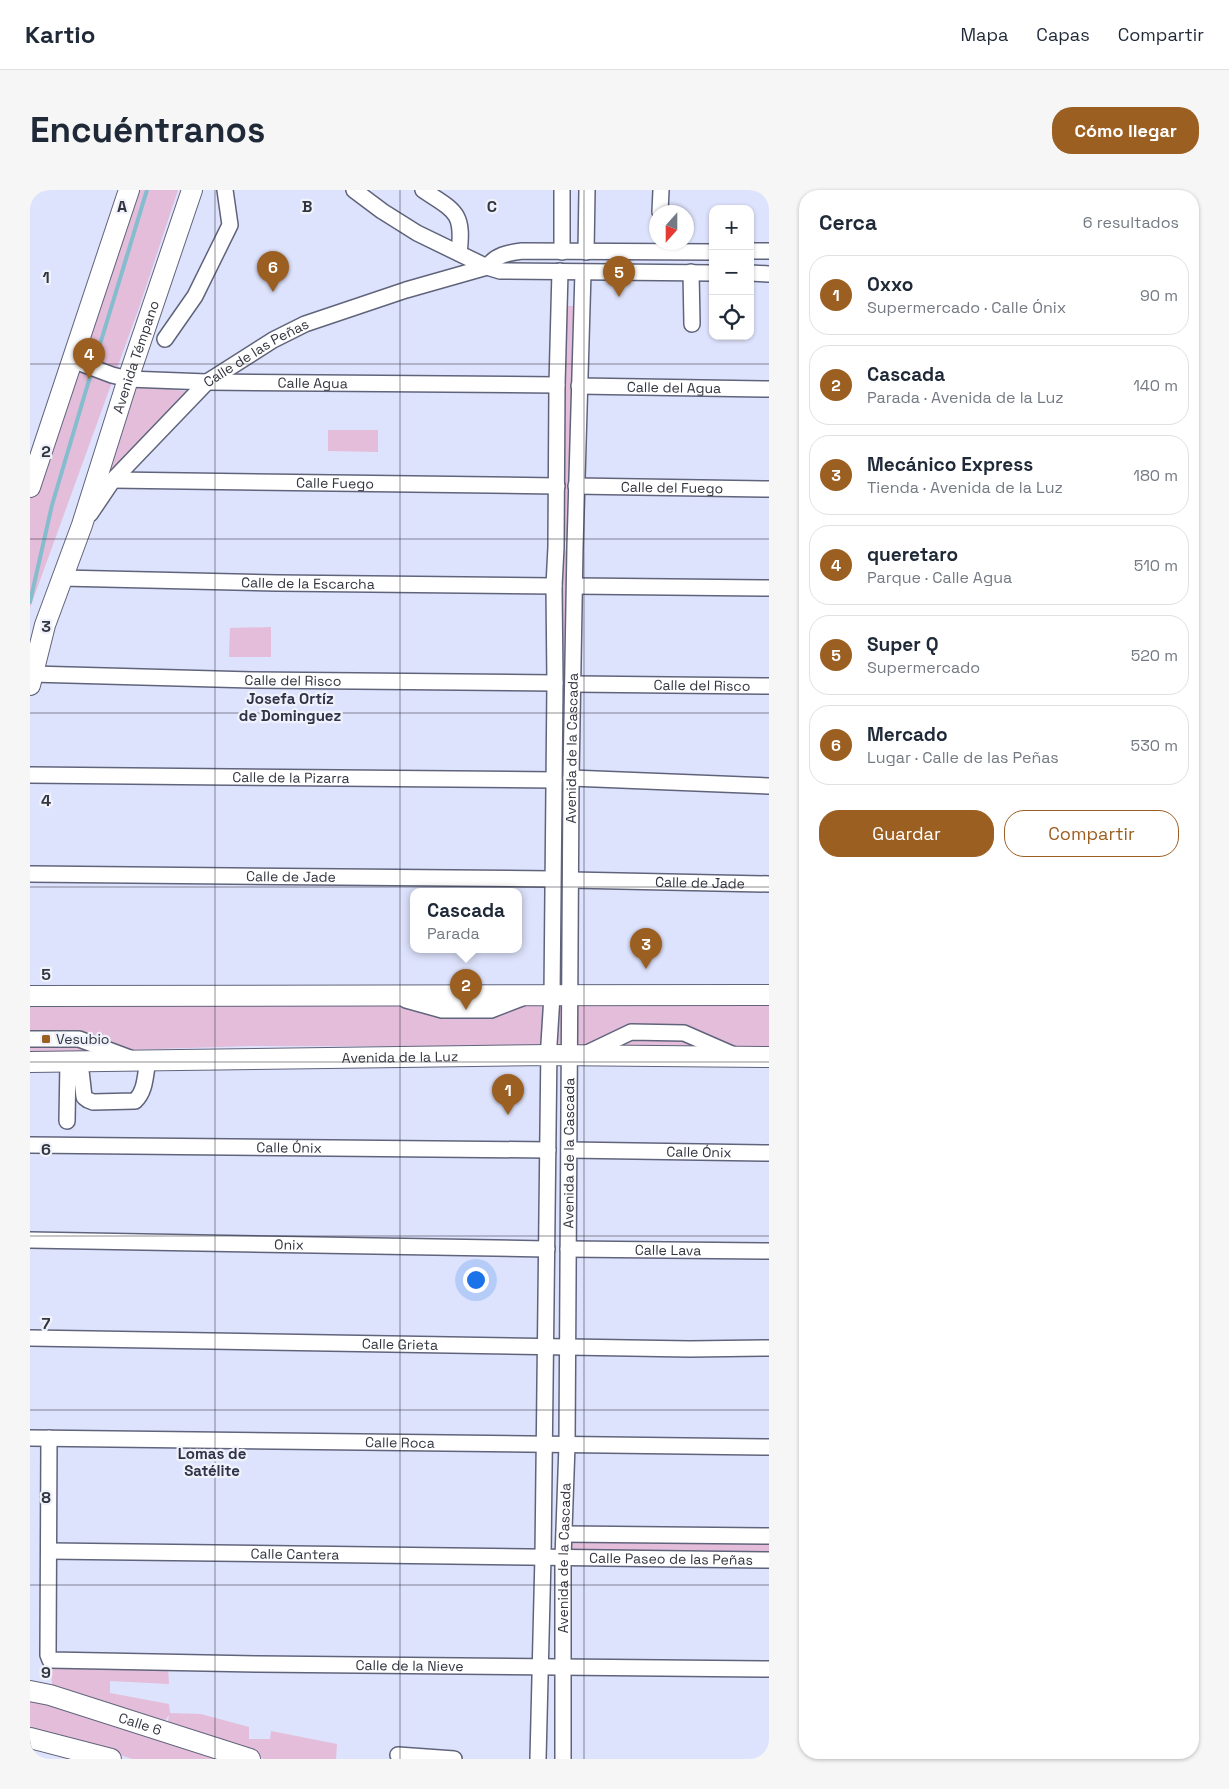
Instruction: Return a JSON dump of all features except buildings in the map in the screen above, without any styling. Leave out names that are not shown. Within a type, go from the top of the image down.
[{"type":"main road","points":[[30,487],[79,362],[129,190]]},
{"type":"main road","name":"Avenida Témpano","points":[[31,680],[45,626],[82,525],[120,377],[192,190]]},
{"type":"main road","points":[[30,996],[769,995]]},
{"type":"main road","name":"Avenida de la Luz","points":[[30,1062],[144,1061],[549,1042],[574,1052],[769,1056]]},
{"type":"main road","name":"Calle 6","points":[[30,1691],[50,1695],[250,1759]]},
{"type":"main road","points":[[30,1738],[111,1759]]},
{"type":"street","points":[[165,339],[195,296],[230,225],[225,190]]},
{"type":"street","points":[[354,190],[382,211],[418,233],[500,272],[709,273]]},
{"type":"street","points":[[423,190],[448,207],[457,217],[461,230],[459,253]]},
{"type":"street","points":[[562,190],[562,252]]},
{"type":"street","points":[[586,252],[587,190]]},
{"type":"street","points":[[660,190],[660,205]]},
{"type":"street","points":[[487,267],[499,255],[516,252],[586,252],[649,248]]},
{"type":"street","points":[[692,250],[709,252]]},
{"type":"street","points":[[754,252],[769,252]]},
{"type":"street","name":"Calle de las Peñas","points":[[82,525],[113,480],[207,382],[273,340],[305,324],[406,290],[487,267]]},
{"type":"street","name":"Avenida de la Cascada","points":[[560,271],[554,586],[555,683],[552,878],[561,996],[574,1052],[569,1150],[567,1445],[563,1558],[563,1759]]},
{"type":"street","name":"Avenida de la Cascada","points":[[538,1759],[543,1556],[549,1042],[561,996],[571,880],[574,586],[578,386],[583,272]]},
{"type":"street","points":[[691,272],[692,324]]},
{"type":"street","points":[[754,273],[769,274]]},
{"type":"street","name":"Calle Agua","points":[[79,362],[120,377],[207,382],[557,385]]},
{"type":"street","name":"Calle del Agua","points":[[578,386],[769,390]]},
{"type":"street","name":"Calle Fuego","points":[[113,480],[557,486]]},
{"type":"street","name":"Calle del Fuego","points":[[576,486],[769,490]]},
{"type":"street","points":[[556,547],[575,547]]},
{"type":"street","name":"Calle de la Escarcha","points":[[62,578],[277,583],[554,586]]},
{"type":"street","points":[[574,586],[769,588]]},
{"type":"street","name":"Calle del Risco","points":[[31,680],[555,683]]},
{"type":"street","name":"Calle del Risco","points":[[574,684],[769,686]]},
{"type":"street","name":"Calle de la Pizarra","points":[[30,775],[554,780]]},
{"type":"street","points":[[571,778],[769,786]]},
{"type":"street","name":"Calle de Jade","points":[[30,874],[552,878]]},
{"type":"street","name":"Calle de Jade","points":[[571,880],[769,884]]},
{"type":"street","points":[[30,1039],[79,1038],[144,1061],[143,1090],[135,1101],[93,1102],[88,1100],[84,1096],[74,1062]]},
{"type":"street","points":[[67,1120],[74,1062]]},
{"type":"street","name":"Calle Ónix","points":[[30,1145],[548,1150]]},
{"type":"street","name":"Calle Ónix","points":[[569,1150],[769,1153]]},
{"type":"street","name":"Onix","points":[[30,1240],[547,1249]]},
{"type":"street","name":"Calle Lava","points":[[568,1249],[769,1251]]},
{"type":"street","name":"Calle Grieta","points":[[30,1338],[567,1347],[769,1348]]},
{"type":"street","name":"Calle Roca","points":[[30,1438],[769,1447]]},
{"type":"street","points":[[48,1550],[49,1438]]},
{"type":"street","name":"Calle Paseo de las Peñas","points":[[564,1534],[769,1536]]},
{"type":"street","name":"Calle Cantera","points":[[48,1550],[543,1556]]},
{"type":"street","name":"Calle de la Nieve","points":[[48,1550],[48,1655],[50,1660],[769,1669]]},
{"type":"street","name":"Calle Paseo de las Peñas","points":[[543,1556],[563,1558],[769,1560]]},
{"type":"street","points":[[398,1755],[454,1759]]},
{"type":"shaded area","points":[[129,190],[178,190],[140,305],[30,608],[30,493]]},
{"type":"shaded area","points":[[565,306],[573,306],[570,541],[562,541]]},
{"type":"shaded area","points":[[128,383],[191,392],[94,497]]},
{"type":"shaded area","points":[[328,430],[378,430],[378,452],[328,451]]},
{"type":"shaded area","points":[[569,550],[566,975],[556,976],[560,551]]},
{"type":"shaded area","points":[[271,627],[271,657],[229,657],[230,628]]},
{"type":"shaded area","points":[[30,1005],[769,1005],[769,1047],[252,1046],[30,1053]]},
{"type":"shaded area","points":[[565,1539],[769,1540],[769,1557],[565,1555]]},
{"type":"shaded area","points":[[51,1666],[168,1666],[169,1684],[110,1681],[110,1693],[169,1704],[170,1713],[201,1714],[249,1727],[249,1739],[270,1739],[271,1731],[337,1744],[336,1759],[264,1759],[167,1727],[169,1715],[162,1725],[52,1685]]},
{"type":"shaded area","points":[[30,1700],[69,1705],[222,1759],[132,1759],[68,1737],[30,1728]]},
{"type":"waterway","points":[[94,364],[147,190]]},
{"type":"waterway","points":[[30,602],[52,505],[92,370]]},
{"type":"place","name":"Mercado","points":[[273,292]]},
{"type":"place","name":"Super Q","points":[[619,297]]},
{"type":"place","name":"queretaro","points":[[89,379]]},
{"type":"place","name":"Mecánico Express","points":[[646,969]]},
{"type":"place","name":"Cascada","points":[[466,1010]]},
{"type":"place","name":"Vesubio","points":[[46,1039]]},
{"type":"place","name":"Oxxo","points":[[508,1115]]},
{"type":"district","name":"Josefa Ortíz de Dominguez","points":[[290,708]]},
{"type":"district","name":"Lomas de Satélite","points":[[212,1462]]}]
